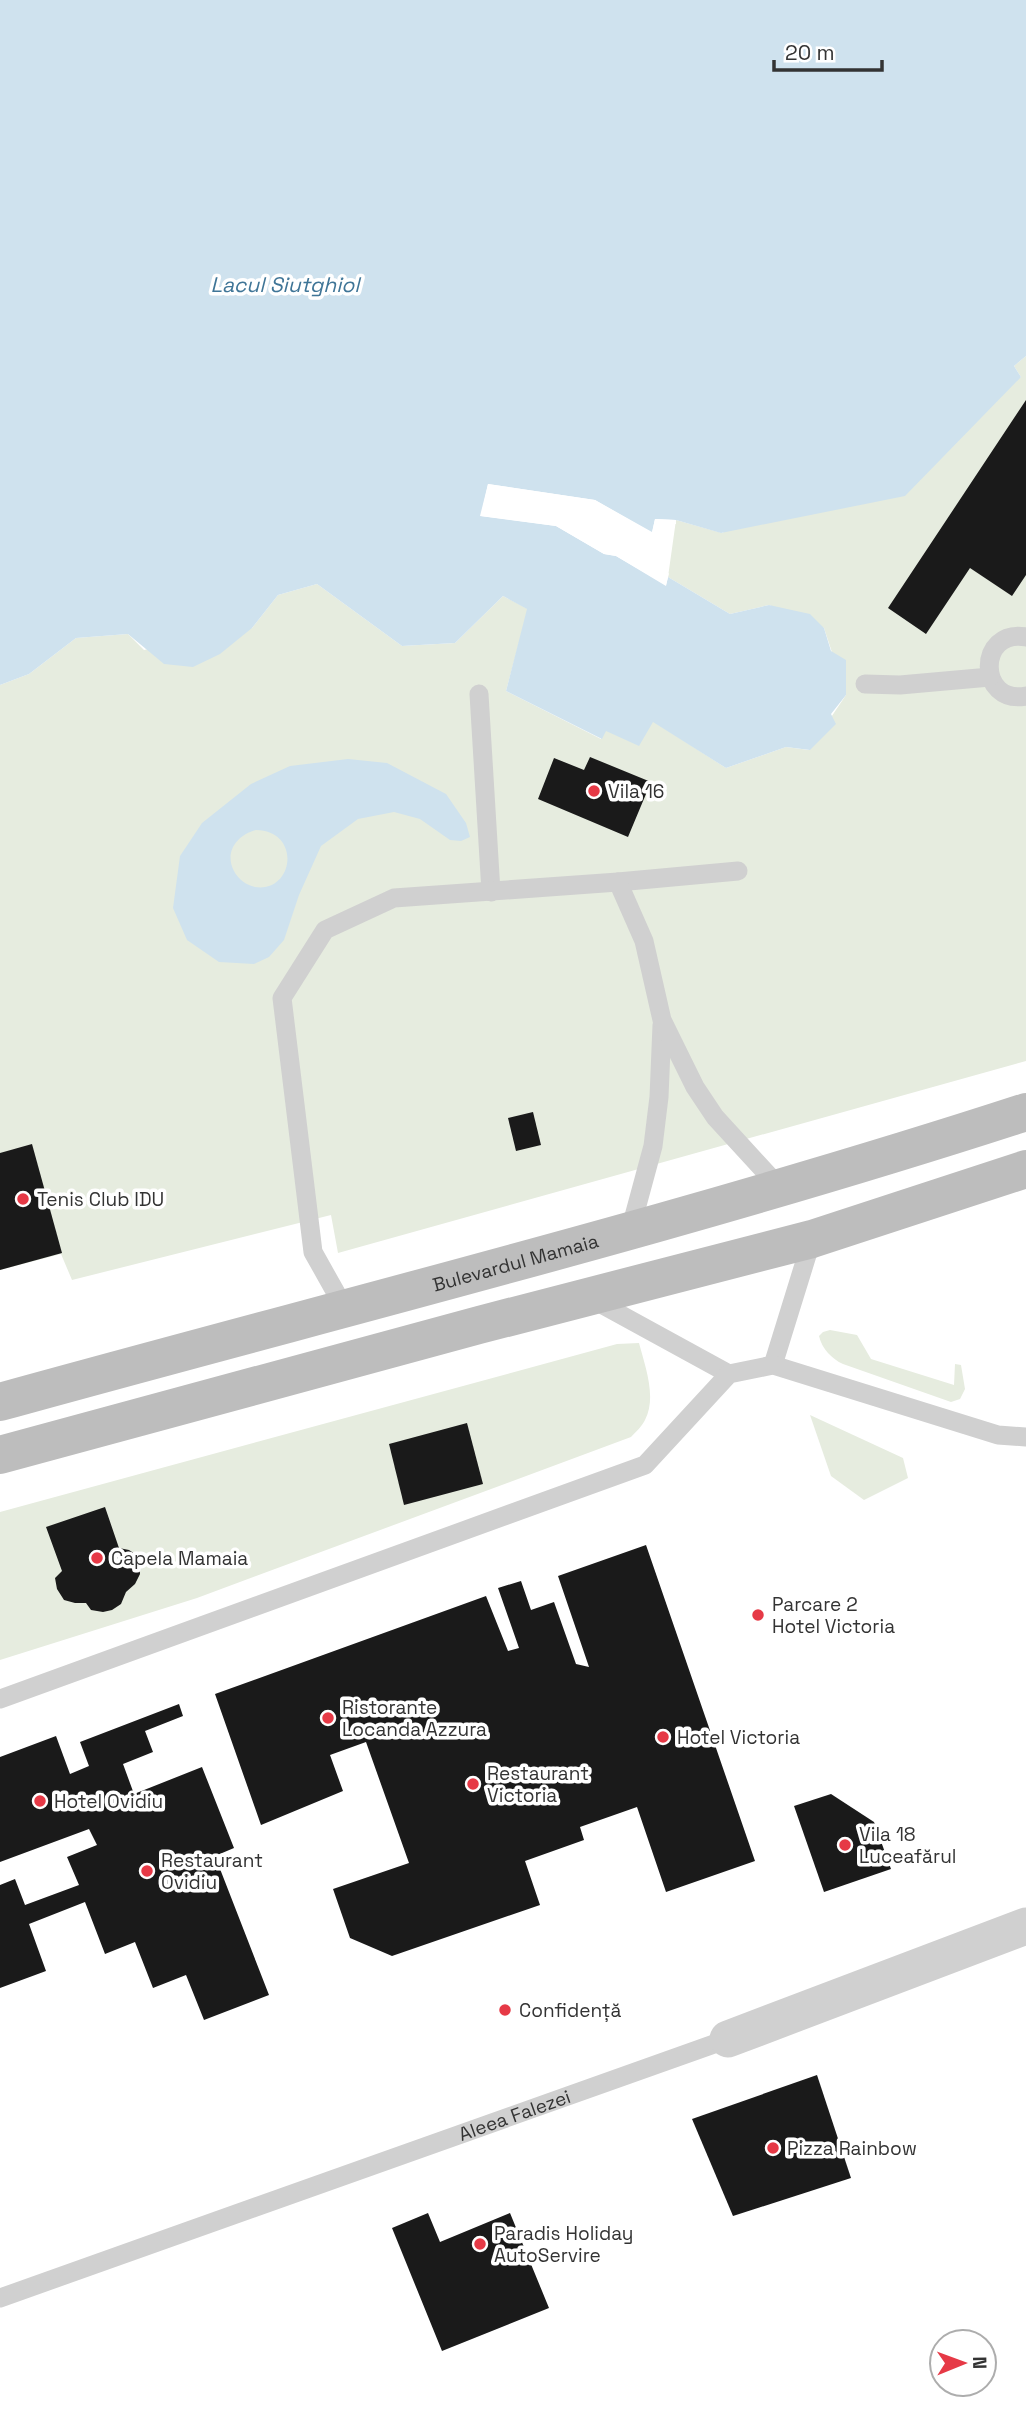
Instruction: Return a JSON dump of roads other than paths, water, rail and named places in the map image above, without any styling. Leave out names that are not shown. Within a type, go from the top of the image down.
[{"type":"main road","name":"Bulevardul Mamaia","points":[[0,1402],[781,1189],[1026,1112]]},
{"type":"main road","points":[[0,1455],[812,1239],[1026,1169]]},
{"type":"street","name":"Aleea Falezei","points":[[728,2039],[1026,1927]]},
{"type":"lane","points":[[1026,637],[1011,637],[1002,641],[995,648],[988,667],[990,677],[1003,693],[1012,697],[1026,696]]},
{"type":"lane","points":[[865,684],[900,685],[990,677]]},
{"type":"lane","points":[[479,694],[491,891]]},
{"type":"lane","points":[[345,1309],[313,1252],[282,998],[325,930],[394,898],[738,871]]},
{"type":"lane","points":[[618,882],[644,941],[662,1020],[695,1087],[715,1117],[781,1189]]},
{"type":"lane","points":[[630,1231],[653,1146],[659,1097],[662,1020]]},
{"type":"lane","points":[[773,1365],[812,1239]]},
{"type":"lane","points":[[589,1297],[729,1374]]},
{"type":"lane","points":[[0,1699],[645,1465],[729,1374],[773,1365],[998,1434],[1026,1437]]},
{"type":"lane","name":"Aleea Falezei","points":[[0,2298],[728,2039]]},
{"type":"water","name":"Lacul Siutghiol","points":[[0,0],[1026,0],[1026,356],[1014,366],[1021,377],[905,496],[721,533],[676,520],[655,519],[652,533],[595,500],[488,484],[481,516],[556,526],[666,585],[668,577],[730,614],[769,605],[810,614],[824,628],[831,651],[846,660],[846,695],[831,714],[836,724],[810,750],[786,747],[726,768],[653,722],[639,746],[606,731],[602,739],[506,691],[527,609],[503,596],[455,643],[402,646],[317,584],[278,595],[252,628],[220,654],[193,667],[164,664],[128,634],[76,638],[29,674],[0,685]]},
{"type":"water","points":[[348,759],[387,763],[446,794],[466,823],[470,837],[461,841],[450,840],[420,819],[394,812],[358,819],[321,846],[299,895],[284,940],[269,957],[254,964],[219,962],[187,940],[173,908],[180,856],[202,823],[251,784],[290,766]],"holes":[[[256,830],[271,833],[281,840],[286,850],[285,872],[278,881],[268,886],[255,887],[245,883],[231,864],[234,845],[249,832]]]},
{"type":"place","name":"Vila 16","points":[[594,791]]},
{"type":"place","name":"Tenis Club IDU","points":[[23,1199]]},
{"type":"place","name":"Capela Mamaia","points":[[97,1558]]},
{"type":"place","name":"Parcare 2 Hotel Victoria","points":[[758,1615]]},
{"type":"place","name":"Ristorante Locanda Azzura","points":[[328,1718]]},
{"type":"place","name":"Hotel Victoria","points":[[663,1737]]},
{"type":"place","name":"Restaurant Victoria","points":[[473,1784]]},
{"type":"place","name":"Hotel Ovidiu","points":[[40,1801]]},
{"type":"place","name":"Vila 18 Luceafărul","points":[[845,1845]]},
{"type":"place","name":"Restaurant Ovidiu","points":[[147,1871]]},
{"type":"place","name":"Confidență","points":[[505,2010]]},
{"type":"place","name":"Pizza Rainbow","points":[[773,2148]]},
{"type":"place","name":"Paradis Holiday AutoServire","points":[[480,2244]]}]
